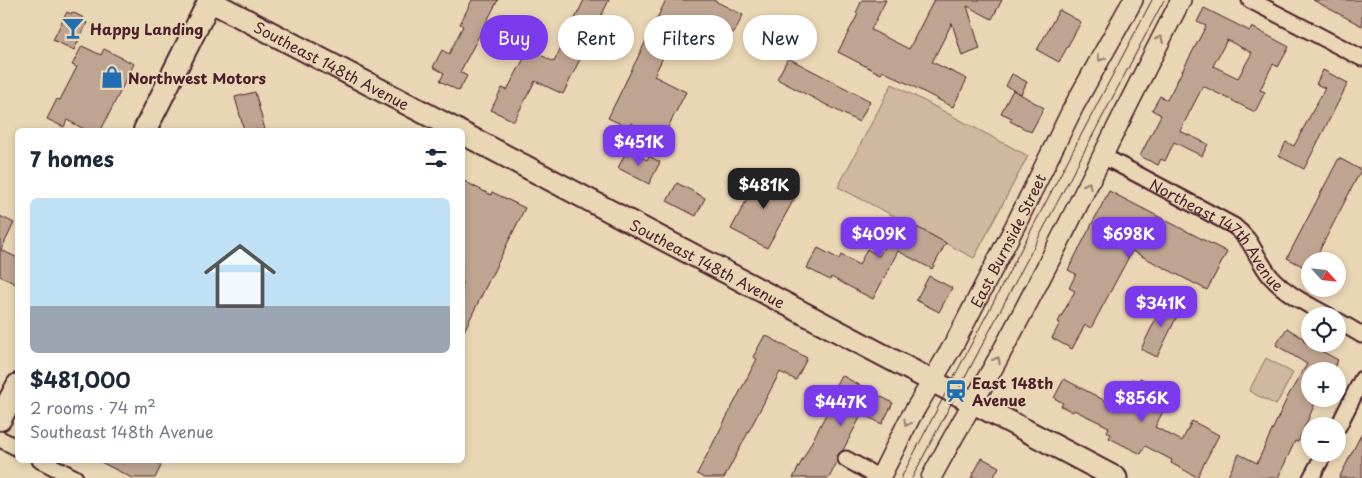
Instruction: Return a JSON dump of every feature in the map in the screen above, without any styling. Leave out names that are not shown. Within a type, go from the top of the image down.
[{"type":"main road","name":"Southeast 148th Avenue","points":[[209,0],[453,128]]},
{"type":"main road","points":[[146,128],[209,0]]},
{"type":"main road","name":"Southeast 148th Avenue","points":[[465,135],[1116,478]]},
{"type":"main road","points":[[0,419],[15,390]]},
{"type":"street","name":"East Burnside Street","points":[[880,478],[910,418],[959,336],[1074,106],[1133,0]]},
{"type":"street","points":[[931,478],[999,357],[1181,0]]},
{"type":"street","points":[[1250,0],[1362,58]]},
{"type":"street","name":"Northeast 147th Avenue","points":[[1103,156],[1234,226],[1247,238],[1272,278],[1312,307]]},
{"type":"street","points":[[1346,325],[1362,334]]},
{"type":"street","points":[[1343,417],[1362,379]]},
{"type":"street","points":[[0,439],[15,446]]},
{"type":"street","points":[[846,460],[880,478]]},
{"type":"street","points":[[1311,478],[1320,462]]},
{"type":"street","points":[[46,463],[75,478]]},
{"type":"shaded area","points":[[892,84],[1028,156],[974,258],[838,187]]},
{"type":"shaded area","points":[[1266,358],[1293,373],[1276,405],[1249,391]]},
{"type":"building","points":[[472,0],[498,0],[490,15],[480,15],[480,34],[460,72],[467,76],[459,91],[440,81],[444,73],[433,67],[442,50],[449,54],[463,26],[460,24]]},
{"type":"building","points":[[584,0],[609,0],[602,15],[577,15]]},
{"type":"building","points":[[666,0],[713,0],[743,15],[734,33],[733,15],[659,15]]},
{"type":"building","points":[[862,0],[886,0],[871,30],[909,49],[934,0],[1002,0],[992,19],[967,6],[980,49],[962,56],[952,23],[932,62],[967,79],[953,107],[883,71],[881,74],[838,52],[858,14],[856,13]]},
{"type":"building","points":[[1313,0],[1362,0],[1362,26]]},
{"type":"building","points":[[1204,8],[1250,31],[1252,27],[1289,47],[1278,67],[1273,64],[1260,90],[1265,92],[1255,112],[1203,86],[1180,131],[1208,144],[1202,156],[1174,142],[1165,161],[1161,159],[1158,165],[1140,156],[1161,115],[1152,110],[1160,96],[1167,100],[1206,26],[1197,22]],"holes":[[[1227,40],[1252,53],[1238,78],[1213,66]]]},
{"type":"building","points":[[1059,10],[1081,22],[1059,62],[1037,50]]},
{"type":"building","points":[[67,12],[71,14],[72,12],[84,18],[83,20],[87,23],[74,50],[53,40]]},
{"type":"building","points":[[644,45],[644,60],[662,60],[654,76],[686,92],[662,139],[631,123],[629,128],[608,118]]},
{"type":"building","points":[[82,46],[101,55],[104,49],[134,64],[102,128],[82,128],[67,120],[64,127],[47,119],[57,99],[60,100],[77,67],[72,65]]},
{"type":"building","points":[[558,54],[558,60],[580,60],[563,94],[535,81],[514,121],[491,110],[502,88],[507,90],[523,60],[548,59],[554,62]]},
{"type":"building","points":[[787,60],[792,60],[870,101],[859,122],[777,79]]},
{"type":"building","points":[[1323,70],[1348,83],[1304,169],[1279,156],[1286,142],[1294,146],[1325,88],[1316,84]]},
{"type":"building","points":[[1012,74],[1027,82],[1021,94],[1006,86]]},
{"type":"building","points":[[1013,90],[1044,108],[1031,132],[1010,121],[1012,118],[1001,113]]},
{"type":"building","points":[[255,92],[264,128],[243,128],[235,97]]},
{"type":"building","points":[[627,150],[647,160],[649,156],[660,162],[649,184],[618,168]]},
{"type":"building","points":[[1339,158],[1361,170],[1319,252],[1301,252],[1301,265],[1287,258]]},
{"type":"building","points":[[761,173],[798,192],[767,248],[731,229]]},
{"type":"building","points":[[465,182],[491,195],[492,192],[525,208],[465,329]]},
{"type":"building","points":[[677,183],[705,198],[696,216],[667,201]]},
{"type":"building","points":[[1109,191],[1227,252],[1207,290],[1132,251],[1091,328],[1085,325],[1072,349],[1052,338],[1060,323],[1058,322],[1075,291],[1069,288],[1076,274],[1068,270]]},
{"type":"building","points":[[0,216],[14,223],[1,250],[15,257],[15,284],[0,276]]},
{"type":"building","points":[[900,218],[946,243],[932,269],[898,251],[873,299],[831,277],[830,280],[807,268],[818,248],[839,259],[841,255],[859,265],[867,249],[879,256]]},
{"type":"building","points":[[929,276],[952,288],[939,312],[916,300]]},
{"type":"building","points":[[1165,300],[1181,308],[1157,357],[1141,349]]},
{"type":"building","points":[[1287,328],[1301,337],[1301,352],[1323,352],[1338,360],[1337,362],[1304,362],[1276,345]]},
{"type":"building","points":[[765,335],[807,358],[796,380],[780,372],[724,478],[704,478],[697,474],[757,359],[753,357]]},
{"type":"building","points":[[1301,374],[1301,407],[1313,407],[1309,417],[1301,417],[1301,435],[1298,442],[1295,441],[1278,478],[1227,478],[1239,454],[1257,463],[1288,396]]},
{"type":"building","points":[[841,375],[893,403],[882,424],[862,414],[843,450],[838,455],[837,462],[829,478],[793,478],[834,399],[830,396]]},
{"type":"building","points":[[1140,378],[1172,394],[1155,427],[1182,441],[1192,421],[1219,435],[1197,477],[1171,463],[1172,460],[1145,446],[1141,454],[1109,438],[1111,434],[1107,432],[1109,427],[1074,410],[1073,412],[1061,406],[1063,403],[1054,398],[1064,379],[1113,405],[1120,391],[1124,393],[1132,379],[1138,382]]},
{"type":"building","points":[[1362,433],[1362,478],[1339,478]]},
{"type":"building","points":[[982,458],[999,467],[993,478],[971,478]]},
{"type":"building","points":[[103,463],[158,463],[161,466],[155,478],[132,478]]},
{"type":"tram line","points":[[901,478],[1152,0]]},
{"type":"tram line","points":[[912,478],[1164,0]]},
{"type":"place","name":"Happy Landing","points":[[73,28]]},
{"type":"place","name":"Northwest Motors","points":[[112,77]]},
{"type":"place","name":"East 148th Avenue","points":[[956,391]]}]
